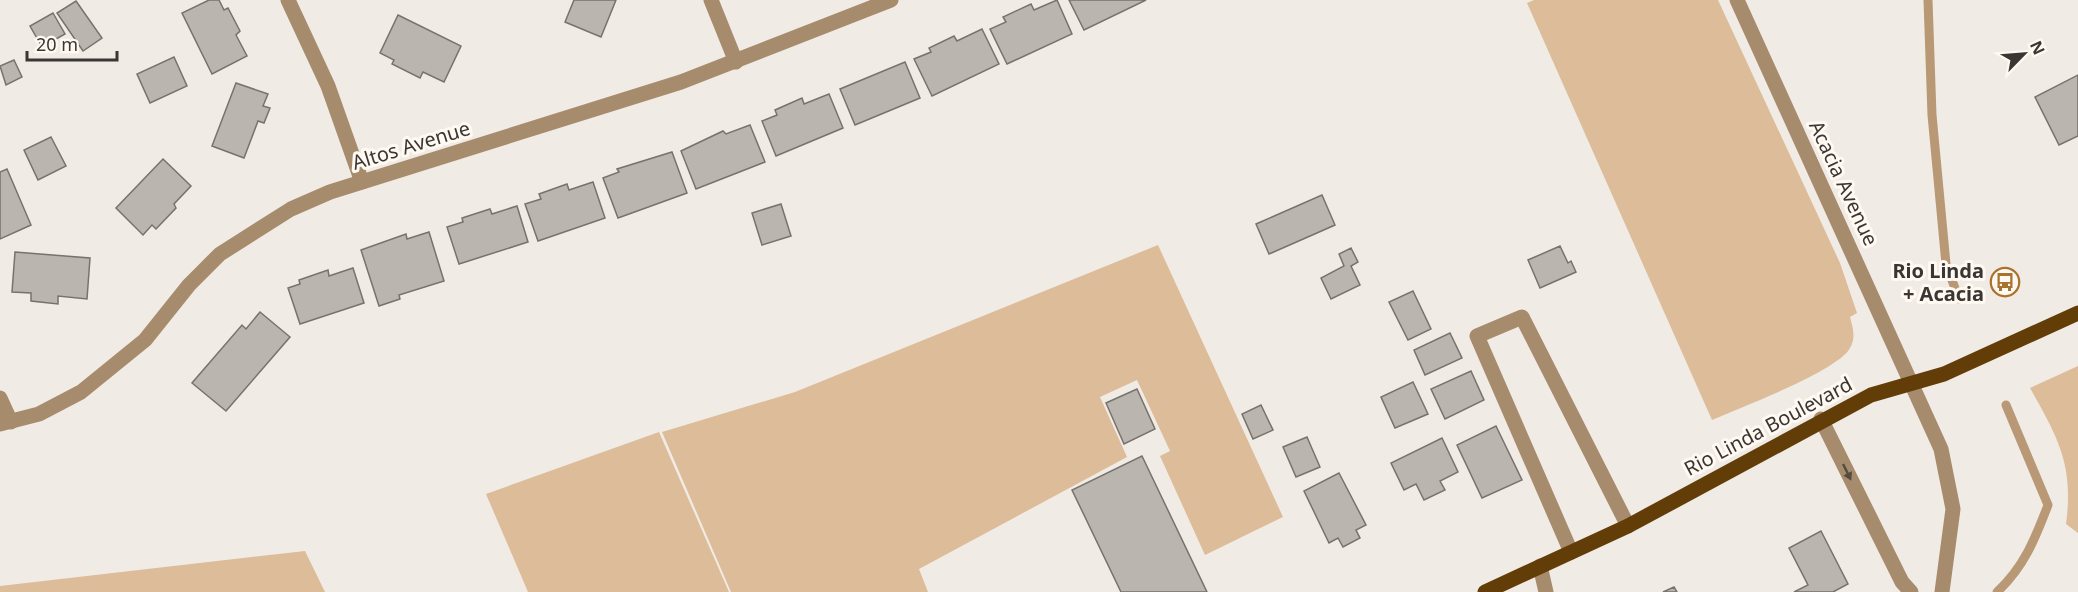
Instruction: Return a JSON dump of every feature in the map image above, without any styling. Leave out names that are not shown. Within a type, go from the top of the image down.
[{"type":"main road","name":"Rio Linda Boulevard","points":[[1485,592],[1628,526],[1821,419],[1871,395],[1944,375],[2078,313]]},
{"type":"street","points":[[288,0],[328,86],[362,182]]},
{"type":"street","points":[[711,0],[736,62]]},
{"type":"street","name":"Altos Avenue","points":[[5,423],[39,414],[81,392],[145,340],[189,285],[220,254],[291,209],[362,182],[681,82],[891,0]]},
{"type":"street","name":"Acacia Avenue","points":[[1737,0],[1941,448],[1953,509],[1942,592]]},
{"type":"street","points":[[1571,552],[1477,336],[1522,316],[1628,526]]},
{"type":"street","points":[[0,398],[5,423]]},
{"type":"street","points":[[1821,419],[1902,582],[1911,592]]},
{"type":"street","points":[[1540,566],[1546,592]]},
{"type":"shaded area","points":[[1534,0],[1718,0],[1840,263],[1857,313],[1850,317],[1853,340],[1850,348],[1842,357],[1808,378],[1712,420],[1527,3]]},
{"type":"shaded area","points":[[1158,245],[1283,517],[1205,555],[1160,456],[1170,451],[1137,380],[1100,397],[1127,457],[919,569],[928,592],[731,592],[662,432],[795,392]]},
{"type":"shaded area","points":[[2078,366],[2078,533],[2066,524],[2068,485],[2062,453],[2049,422],[2030,388]]},
{"type":"shaded area","points":[[659,432],[729,592],[528,592],[486,494]]},
{"type":"shaded area","points":[[305,551],[325,592],[0,592],[0,586]]},
{"type":"building","points":[[209,0],[219,0],[224,10],[228,8],[240,31],[236,35],[247,56],[212,74],[182,13]]},
{"type":"building","points":[[574,0],[616,0],[601,37],[565,22]]},
{"type":"building","points":[[1057,0],[1072,34],[1007,64],[990,29],[1006,22],[1003,17],[1031,4],[1034,10]]},
{"type":"building","points":[[1069,0],[1146,0],[1084,30]]},
{"type":"building","points":[[76,1],[102,38],[83,51],[57,13]]},
{"type":"building","points":[[53,13],[65,34],[42,47],[30,26]]},
{"type":"building","points":[[398,15],[461,46],[444,82],[423,72],[420,78],[392,64],[394,60],[380,53]]},
{"type":"building","points":[[982,29],[999,64],[932,96],[914,59],[931,52],[929,48],[954,36],[957,41]]},
{"type":"building","points":[[174,57],[187,86],[150,103],[137,74]]},
{"type":"building","points":[[14,60],[22,77],[6,85],[0,66]]},
{"type":"building","points":[[905,62],[920,98],[855,125],[840,89]]},
{"type":"building","points":[[2078,75],[2078,136],[2059,145],[2035,97]]},
{"type":"building","points":[[236,83],[268,94],[263,106],[270,108],[264,123],[258,121],[244,158],[212,146]]},
{"type":"building","points":[[829,94],[843,128],[776,156],[762,121],[777,115],[775,110],[802,98],[804,104]]},
{"type":"building","points":[[750,125],[765,162],[696,189],[681,151],[723,131],[726,134]]},
{"type":"building","points":[[51,137],[66,166],[38,180],[24,150]]},
{"type":"building","points":[[672,152],[687,193],[618,218],[603,178],[619,172],[617,169]]},
{"type":"building","points":[[163,159],[191,186],[174,204],[176,208],[156,229],[152,225],[143,235],[116,208]]},
{"type":"building","points":[[7,169],[31,225],[0,239],[0,172]]},
{"type":"building","points":[[593,182],[605,218],[538,241],[525,204],[541,199],[539,194],[567,184],[569,190]]},
{"type":"building","points":[[1322,195],[1335,225],[1269,254],[1256,224]]},
{"type":"building","points":[[781,204],[791,236],[762,245],[752,213]]},
{"type":"building","points":[[517,206],[528,242],[459,264],[447,227],[463,222],[462,218],[490,209],[492,214]]},
{"type":"building","points":[[429,232],[444,281],[399,295],[400,299],[379,306],[361,250],[406,234],[407,239]]},
{"type":"building","points":[[1560,246],[1568,263],[1571,261],[1576,272],[1540,288],[1528,260]]},
{"type":"building","points":[[1351,248],[1358,262],[1351,266],[1360,285],[1331,299],[1321,278],[1344,266],[1339,254]]},
{"type":"building","points":[[15,252],[90,258],[87,299],[58,296],[58,304],[31,301],[31,293],[12,292]]},
{"type":"building","points":[[353,268],[364,303],[300,324],[288,288],[300,284],[299,280],[328,270],[329,276]]},
{"type":"building","points":[[1413,291],[1431,329],[1408,340],[1389,302]]},
{"type":"building","points":[[260,312],[290,337],[226,411],[192,383],[242,325],[246,329]]},
{"type":"building","points":[[1450,333],[1462,358],[1425,375],[1414,350]]},
{"type":"building","points":[[1471,371],[1484,400],[1445,419],[1431,389]]},
{"type":"building","points":[[1413,382],[1428,414],[1395,428],[1381,397]]},
{"type":"building","points":[[1137,389],[1155,429],[1124,444],[1106,403]]},
{"type":"building","points":[[1261,405],[1273,430],[1253,439],[1242,414]]},
{"type":"building","points":[[1496,426],[1522,480],[1482,498],[1457,445]]},
{"type":"building","points":[[1307,437],[1320,467],[1296,477],[1283,447]]},
{"type":"building","points":[[1442,438],[1458,472],[1440,481],[1445,490],[1424,500],[1416,484],[1404,490],[1391,463]]},
{"type":"building","points":[[1142,456],[1207,592],[1121,592],[1072,490]]},
{"type":"building","points":[[1339,473],[1366,525],[1356,530],[1360,538],[1343,547],[1338,538],[1329,543],[1304,491]]},
{"type":"building","points":[[1821,531],[1848,584],[1833,592],[1794,592],[1808,585],[1789,548]]},
{"type":"building","points":[[1674,587],[1677,592],[1663,592]]},
{"type":"waterway","points":[[1928,0],[1932,115],[1946,264],[1959,299]]},
{"type":"waterway","points":[[1997,592],[2022,562],[2048,505],[2006,405]]},
{"type":"place","name":"Rio Linda + Acacia","points":[[2005,282]]}]
